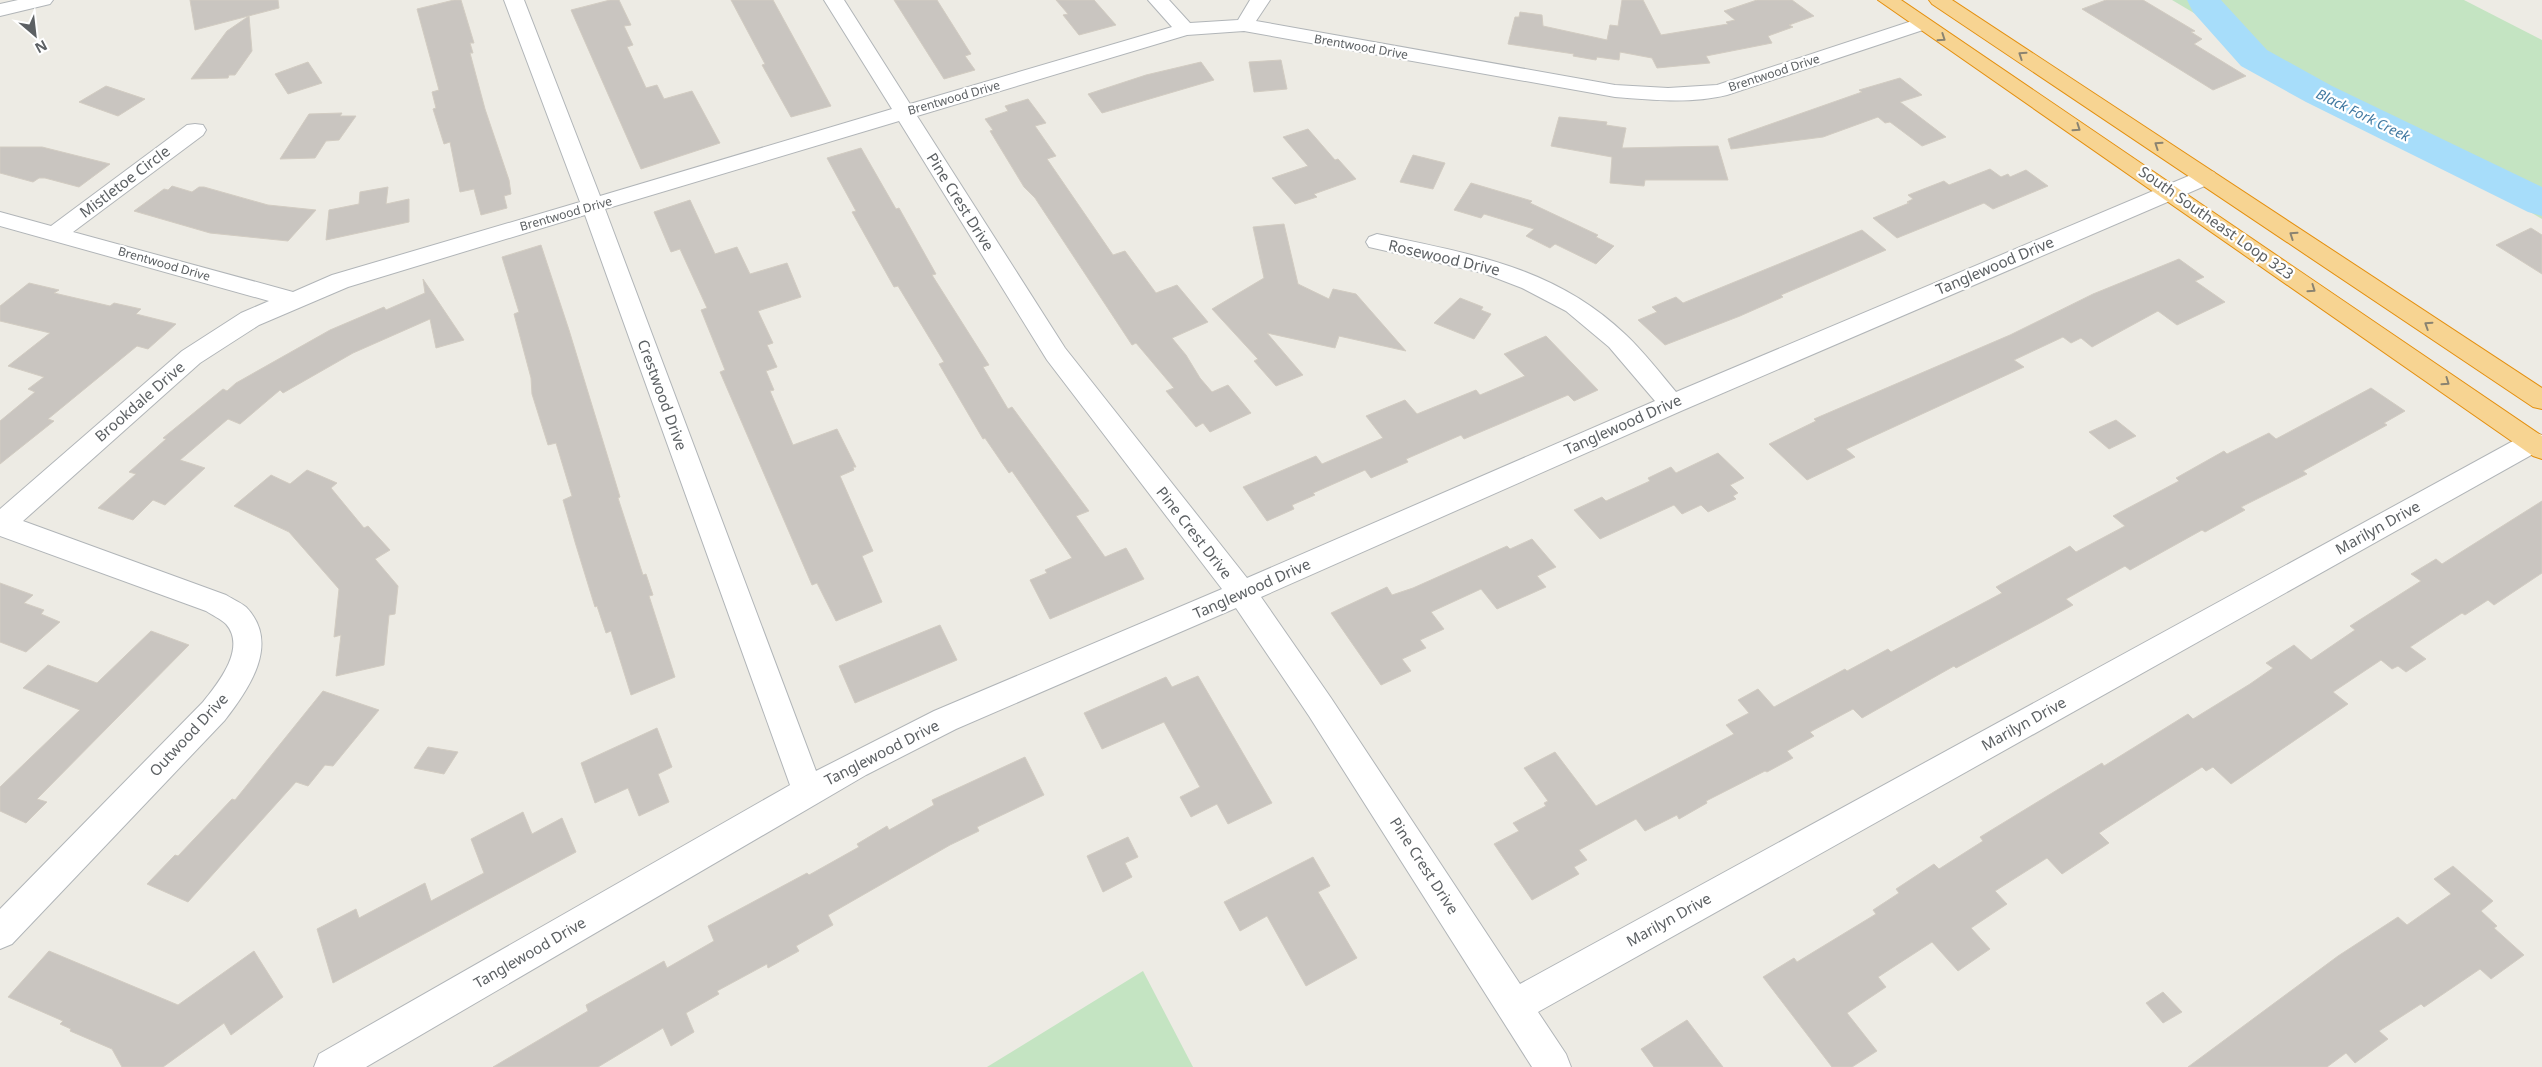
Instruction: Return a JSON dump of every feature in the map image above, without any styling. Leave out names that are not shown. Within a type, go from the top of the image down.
[{"type":"highway","name":"South Southeast Loop 323","points":[[1888,0],[2171,192],[2537,445]]},
{"type":"highway","name":"South Southeast Loop 323","points":[[1939,0],[2542,400]]},
{"type":"street","points":[[0,10],[43,0]]},
{"type":"street","name":"Crestwood Drive","points":[[514,0],[593,207],[808,792]]},
{"type":"street","name":"Pine Crest Drive","points":[[834,0],[1056,354],[1242,593],[1320,707],[1553,1067]]},
{"type":"street","points":[[1158,0],[1185,30]]},
{"type":"street","points":[[1244,25],[1260,0]]},
{"type":"street","name":"Brentwood Drive","points":[[0,219],[294,300],[364,274],[1185,30],[1244,25],[1606,90],[1657,95],[1692,95],[1720,91],[1922,24]]},
{"type":"street","name":"Mistletoe Circle","points":[[56,234],[195,130]]},
{"type":"street","name":"Tanglewood Drive","points":[[332,1067],[855,765],[946,720],[1242,593],[1672,404],[2206,177]]},
{"type":"street","name":"Rosewood Drive","points":[[1377,242],[1488,266],[1530,282],[1574,305],[1618,341],[1672,404]]},
{"type":"street","name":"Brookdale Drive","points":[[1,525],[191,357],[250,319],[294,300]]},
{"type":"street","name":"Marilyn Drive","points":[[1515,1006],[2537,445]]},
{"type":"street","name":"Outwood Drive","points":[[0,933],[232,690],[245,662],[247,636],[236,616],[216,603],[1,525]]},
{"type":"green space","points":[[2172,0],[2464,0],[2542,40],[2542,219]]},
{"type":"green space","points":[[1143,971],[1193,1067],[987,1067]]},
{"type":"building","points":[[190,0],[278,0],[279,8],[195,30]]},
{"type":"building","points":[[461,0],[474,43],[470,43],[473,53],[470,53],[485,109],[509,180],[511,194],[504,196],[507,208],[481,215],[474,189],[460,192],[450,142],[444,144],[433,109],[436,108],[432,92],[439,90],[417,9]]},
{"type":"building","points":[[610,0],[619,0],[631,25],[624,26],[633,45],[627,47],[646,88],[657,85],[664,99],[692,91],[720,143],[641,169],[571,10]]},
{"type":"building","points":[[731,0],[773,0],[831,106],[791,117],[762,65],[765,64]]},
{"type":"building","points":[[894,0],[937,0],[971,54],[965,56],[975,70],[944,79]]},
{"type":"building","points":[[1056,0],[1094,0],[1116,25],[1079,35],[1063,15],[1068,14]]},
{"type":"building","points":[[1622,0],[1643,0],[1661,35],[1728,24],[1726,22],[1735,20],[1724,11],[1757,0],[1792,0],[1814,16],[1789,25],[1793,27],[1768,36],[1772,43],[1706,56],[1710,63],[1657,68],[1652,58],[1620,52],[1619,60],[1597,57],[1596,60],[1573,56],[1574,54],[1508,44],[1515,17],[1519,17],[1520,12],[1542,15],[1543,26],[1607,40],[1610,25],[1618,26]]},
{"type":"building","points":[[2106,0],[2143,0],[2195,31],[2191,32],[2202,39],[2194,44],[2246,76],[2213,90],[2082,9]]},
{"type":"building","points":[[249,16],[252,51],[235,75],[229,75],[228,78],[191,79],[227,31]]},
{"type":"building","points":[[1281,60],[1287,89],[1254,92],[1249,62]]},
{"type":"building","points":[[308,62],[322,83],[288,94],[275,74]]},
{"type":"building","points":[[1201,62],[1214,80],[1102,113],[1088,94],[1146,75]]},
{"type":"building","points":[[1900,78],[1922,95],[1900,102],[1946,137],[1922,146],[1890,122],[1885,123],[1878,117],[1823,137],[1731,149],[1728,139],[1862,92],[1859,90]]},
{"type":"building","points":[[106,86],[145,99],[118,116],[79,102]]},
{"type":"building","points":[[1028,99],[1046,123],[1035,126],[1056,156],[1047,159],[1113,255],[1125,251],[1156,293],[1177,285],[1208,322],[1172,338],[1186,355],[1200,378],[1212,392],[1228,385],[1251,413],[1210,432],[1203,423],[1196,427],[1166,391],[1174,388],[1136,343],[1132,345],[1035,198],[1024,187],[990,131],[993,130],[985,119],[1008,111],[1005,106]]},
{"type":"building","points":[[342,113],[340,116],[356,116],[339,140],[326,141],[315,158],[280,159],[309,114]]},
{"type":"building","points":[[1559,117],[1607,122],[1606,125],[1626,128],[1622,148],[1718,146],[1728,180],[1645,180],[1644,186],[1610,183],[1612,157],[1551,146]]},
{"type":"building","points":[[1308,129],[1335,160],[1338,159],[1356,179],[1314,194],[1317,197],[1295,204],[1272,178],[1308,166],[1283,137]]},
{"type":"building","points":[[0,147],[42,147],[110,164],[79,187],[45,178],[39,178],[33,182],[0,173]]},
{"type":"building","points":[[861,148],[896,209],[899,208],[936,274],[932,275],[989,365],[983,367],[1008,409],[1012,407],[1089,511],[1076,516],[1105,557],[1126,548],[1144,579],[1050,619],[1030,580],[1047,573],[1045,570],[1072,558],[1012,471],[1009,473],[985,438],[983,439],[939,364],[944,362],[898,286],[894,287],[852,212],[856,211],[827,158]]},
{"type":"building","points":[[1413,155],[1445,163],[1433,189],[1400,182]]},
{"type":"building","points":[[1990,169],[2001,177],[2008,174],[2010,177],[2026,170],[2048,186],[1993,209],[1984,203],[1897,238],[1873,218],[1909,203],[1907,202],[1913,199],[1908,195],[1944,181],[1949,185]]},
{"type":"building","points":[[1471,183],[1532,201],[1530,203],[1598,235],[1596,237],[1614,246],[1596,264],[1555,244],[1550,248],[1526,236],[1534,229],[1484,214],[1481,218],[1454,210]]},
{"type":"building","points":[[172,186],[192,192],[199,187],[204,187],[268,205],[316,210],[288,241],[210,233],[134,211],[164,189],[168,190]]},
{"type":"building","points":[[388,187],[386,204],[409,199],[409,222],[326,240],[329,210],[359,204],[360,192]]},
{"type":"building","points":[[690,200],[715,254],[737,247],[750,274],[787,263],[801,297],[758,311],[773,343],[767,345],[777,367],[766,371],[774,390],[770,391],[793,445],[837,429],[856,467],[853,467],[854,470],[840,476],[873,551],[862,556],[882,602],[836,621],[817,583],[812,585],[720,372],[725,370],[701,310],[707,308],[680,249],[671,252],[654,212]]},
{"type":"building","points":[[1284,224],[1298,284],[1329,299],[1333,289],[1356,294],[1406,351],[1339,336],[1335,348],[1267,333],[1303,375],[1276,386],[1254,361],[1258,359],[1212,309],[1264,278],[1253,227]]},
{"type":"building","points":[[2531,228],[2542,235],[2542,274],[2496,245]]},
{"type":"building","points":[[1862,230],[1886,250],[1781,295],[1783,297],[1740,316],[1665,345],[1638,320],[1657,312],[1652,307],[1676,297],[1683,303]]},
{"type":"building","points":[[541,245],[620,497],[618,498],[643,575],[646,574],[653,595],[649,596],[675,677],[631,695],[611,631],[606,633],[597,606],[595,607],[575,542],[563,500],[572,496],[556,443],[548,445],[532,394],[531,378],[514,314],[519,312],[502,257]]},
{"type":"building","points":[[2179,259],[2204,277],[2195,281],[2225,302],[2177,325],[2158,311],[2092,347],[2081,338],[2071,343],[2063,337],[2014,360],[2024,367],[1846,449],[1855,457],[1807,480],[1769,444],[1816,421],[1814,419],[2010,335],[2093,294]]},
{"type":"building","points":[[423,279],[464,340],[436,348],[430,319],[353,353],[283,393],[280,390],[240,424],[228,419],[180,460],[205,468],[165,505],[153,500],[133,520],[98,508],[136,474],[129,472],[166,439],[163,438],[223,389],[227,391],[236,383],[330,330],[384,307],[386,310],[425,293]]},
{"type":"building","points":[[29,283],[59,290],[54,293],[110,306],[114,303],[141,309],[136,314],[176,324],[148,349],[137,346],[48,419],[54,421],[0,464],[0,421],[35,392],[28,389],[44,377],[8,366],[50,333],[0,321],[0,306]]},
{"type":"building","points":[[1460,298],[1483,307],[1481,310],[1491,314],[1474,339],[1434,323]]},
{"type":"building","points":[[1546,336],[1598,390],[1574,401],[1568,395],[1464,439],[1461,435],[1406,459],[1408,462],[1371,478],[1365,470],[1313,493],[1315,495],[1292,505],[1294,509],[1267,521],[1243,487],[1316,456],[1322,464],[1383,438],[1366,416],[1405,400],[1417,414],[1476,390],[1480,395],[1525,376],[1504,354]]},
{"type":"building","points":[[2371,388],[2405,411],[2384,423],[2387,425],[2303,471],[2307,474],[2241,507],[2245,510],[2205,532],[2202,530],[2130,570],[2125,566],[2066,599],[2073,605],[2042,622],[1956,668],[1954,666],[1862,718],[1853,709],[1810,732],[1814,736],[1787,751],[1793,758],[1706,801],[1707,803],[1679,819],[1677,815],[1645,831],[1636,819],[1579,850],[1587,860],[1574,867],[1579,874],[1532,900],[1494,844],[1519,831],[1513,823],[1546,806],[1544,803],[1548,801],[1524,768],[1555,752],[1596,806],[1734,734],[1726,725],[1749,713],[1738,700],[1758,689],[1774,707],[1845,669],[1847,671],[1888,649],[1891,652],[2002,593],[1996,587],[2070,546],[2076,552],[2125,526],[2113,516],[2179,481],[2176,478],[2224,451],[2227,454],[2269,433],[2276,439]]},
{"type":"building","points":[[2116,420],[2136,436],[2109,449],[2089,432]]},
{"type":"building","points":[[1718,453],[1744,478],[1730,485],[1738,493],[1733,496],[1736,499],[1708,512],[1701,505],[1682,514],[1674,505],[1600,539],[1574,510],[1602,497],[1606,501],[1650,481],[1648,478],[1671,467],[1676,473]]},
{"type":"building","points":[[307,470],[337,483],[331,488],[364,528],[368,526],[390,550],[375,559],[398,586],[395,614],[389,615],[384,665],[336,676],[341,635],[334,637],[339,589],[289,532],[234,506],[271,475],[290,484]]},
{"type":"building","points":[[2542,501],[2542,573],[2494,605],[2488,600],[2465,615],[2462,613],[2410,647],[2426,659],[2406,672],[2398,666],[2392,669],[2381,660],[2333,692],[2348,704],[2231,784],[2213,767],[2206,771],[2202,767],[2099,833],[2109,843],[2062,874],[2047,858],[1995,891],[2007,904],[1971,928],[1990,949],[1958,971],[1932,942],[1878,977],[1886,987],[1847,1013],[1877,1051],[1852,1067],[1832,1067],[1763,977],[1794,958],[1797,962],[1876,914],[1873,910],[1899,893],[1896,889],[1934,864],[1939,869],[1983,841],[1980,837],[2102,763],[2104,766],[2188,714],[2193,719],[2250,684],[2273,668],[2266,663],[2294,645],[2311,660],[2355,630],[2350,626],[2421,581],[2411,574],[2436,559],[2442,564]]},
{"type":"building","points":[[1532,539],[1556,567],[1537,576],[1546,587],[1497,609],[1481,589],[1431,612],[1444,629],[1420,640],[1426,648],[1402,659],[1411,671],[1381,685],[1331,613],[1387,587],[1392,595],[1413,588],[1507,546],[1510,549]]},
{"type":"building","points":[[0,583],[33,595],[24,603],[44,610],[41,614],[60,622],[26,652],[0,642]]},
{"type":"building","points":[[940,625],[957,660],[855,703],[839,666]]},
{"type":"building","points":[[151,631],[189,645],[37,799],[47,802],[26,823],[0,811],[0,787],[80,710],[23,688],[48,665],[97,683]]},
{"type":"building","points":[[1198,676],[1272,803],[1228,824],[1217,804],[1191,817],[1180,797],[1200,787],[1164,722],[1102,749],[1084,713],[1166,677],[1172,687]]},
{"type":"building","points":[[323,691],[379,710],[333,766],[325,765],[308,786],[296,782],[188,902],[147,884],[175,855],[178,856],[232,799],[235,800]]},
{"type":"building","points":[[657,728],[672,767],[658,774],[669,802],[639,816],[628,788],[595,803],[581,763]]},
{"type":"building","points":[[428,747],[458,752],[444,774],[414,768]]},
{"type":"building","points":[[1025,757],[1044,795],[977,827],[979,831],[950,845],[828,915],[833,925],[796,946],[799,951],[768,968],[767,964],[717,991],[719,994],[686,1013],[694,1032],[671,1046],[663,1028],[598,1067],[493,1067],[588,1011],[586,1005],[664,961],[667,968],[714,941],[708,926],[807,873],[809,875],[859,847],[857,844],[887,826],[889,830],[934,805],[932,800]]},
{"type":"building","points":[[523,812],[532,834],[562,818],[576,852],[333,983],[317,929],[356,909],[359,918],[425,883],[431,901],[484,873],[471,839]]},
{"type":"building","points":[[1128,837],[1138,857],[1125,863],[1132,877],[1103,892],[1087,856]]},
{"type":"building","points":[[1313,857],[1330,886],[1318,892],[1357,958],[1306,986],[1267,916],[1240,931],[1224,902]]},
{"type":"building","points":[[2453,866],[2493,901],[2481,911],[2497,926],[2494,928],[2524,955],[2491,979],[2480,969],[2424,1007],[2421,1004],[2379,1031],[2388,1039],[2355,1063],[2346,1053],[2327,1067],[2188,1067],[2338,956],[2398,917],[2407,925],[2451,894],[2434,879]]},
{"type":"building","points":[[49,951],[178,1005],[254,951],[283,997],[231,1035],[224,1023],[163,1067],[122,1067],[112,1049],[70,1031],[71,1029],[60,1024],[63,1021],[8,997]]},
{"type":"building","points":[[2163,992],[2182,1012],[2163,1023],[2146,1003]]},
{"type":"building","points":[[1687,1020],[1723,1067],[1654,1067],[1641,1049]]},
{"type":"waterway","name":"Black Fork Creek","points":[[2204,0],[2205,5],[2254,58],[2319,94],[2542,203]]}]
